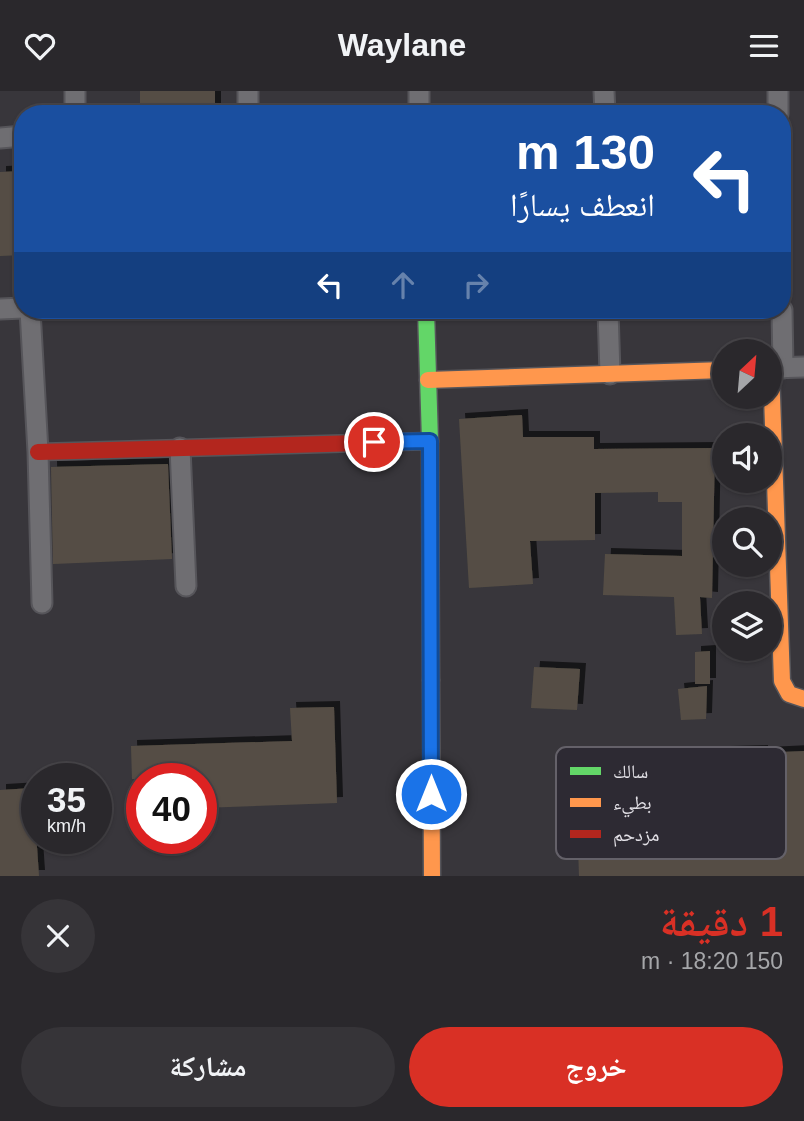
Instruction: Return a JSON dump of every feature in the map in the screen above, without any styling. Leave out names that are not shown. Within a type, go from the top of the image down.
[{"type":"street","points":[[31,319],[38,452],[42,603]]},
{"type":"street","points":[[426,319],[430,441],[432,876]]},
{"type":"street","points":[[608,319],[610,374]]},
{"type":"street","points":[[778,339],[781,319]]},
{"type":"street","points":[[782,368],[804,367]]},
{"type":"street","points":[[428,380],[712,370]]},
{"type":"street","points":[[776,409],[782,681],[789,694],[804,699]]},
{"type":"street","points":[[38,452],[430,441]]},
{"type":"street","points":[[180,448],[186,586]]},
{"type":"building","points":[[140,91],[215,91],[215,105],[140,105]]},
{"type":"building","points":[[14,171],[14,255],[0,256],[0,172]]},
{"type":"building","points":[[522,415],[523,437],[594,437],[594,449],[712,448],[714,493],[712,598],[700,597],[702,634],[676,635],[674,597],[603,595],[605,554],[682,556],[682,502],[658,502],[658,492],[595,493],[595,540],[530,541],[533,584],[469,588],[459,419]]},
{"type":"building","points":[[168,464],[172,559],[53,564],[51,467]]},
{"type":"building","points":[[710,651],[710,684],[695,684],[695,652]]},
{"type":"building","points":[[534,667],[580,669],[577,710],[531,708]]},
{"type":"building","points":[[707,686],[706,719],[681,720],[678,689]]},
{"type":"building","points":[[334,707],[337,803],[217,807],[217,763],[132,763],[131,746],[292,741],[290,708]]},
{"type":"building","points":[[804,751],[804,876],[579,876],[578,859],[786,859],[786,752]]},
{"type":"building","points":[[21,789],[21,854],[38,854],[39,876],[0,876],[0,790]]},
{"type":"traffic: fast","points":[[426,319],[430,441],[431,680]]},
{"type":"traffic: slow","points":[[428,380],[712,370]]},
{"type":"traffic: slow","points":[[772,409],[782,681],[789,694],[804,699]]},
{"type":"traffic: slow","points":[[431,680],[432,876]]},
{"type":"traffic: jam","points":[[38,452],[430,441]]},
{"type":"route","points":[[374,442],[430,441],[431,794]]}]
